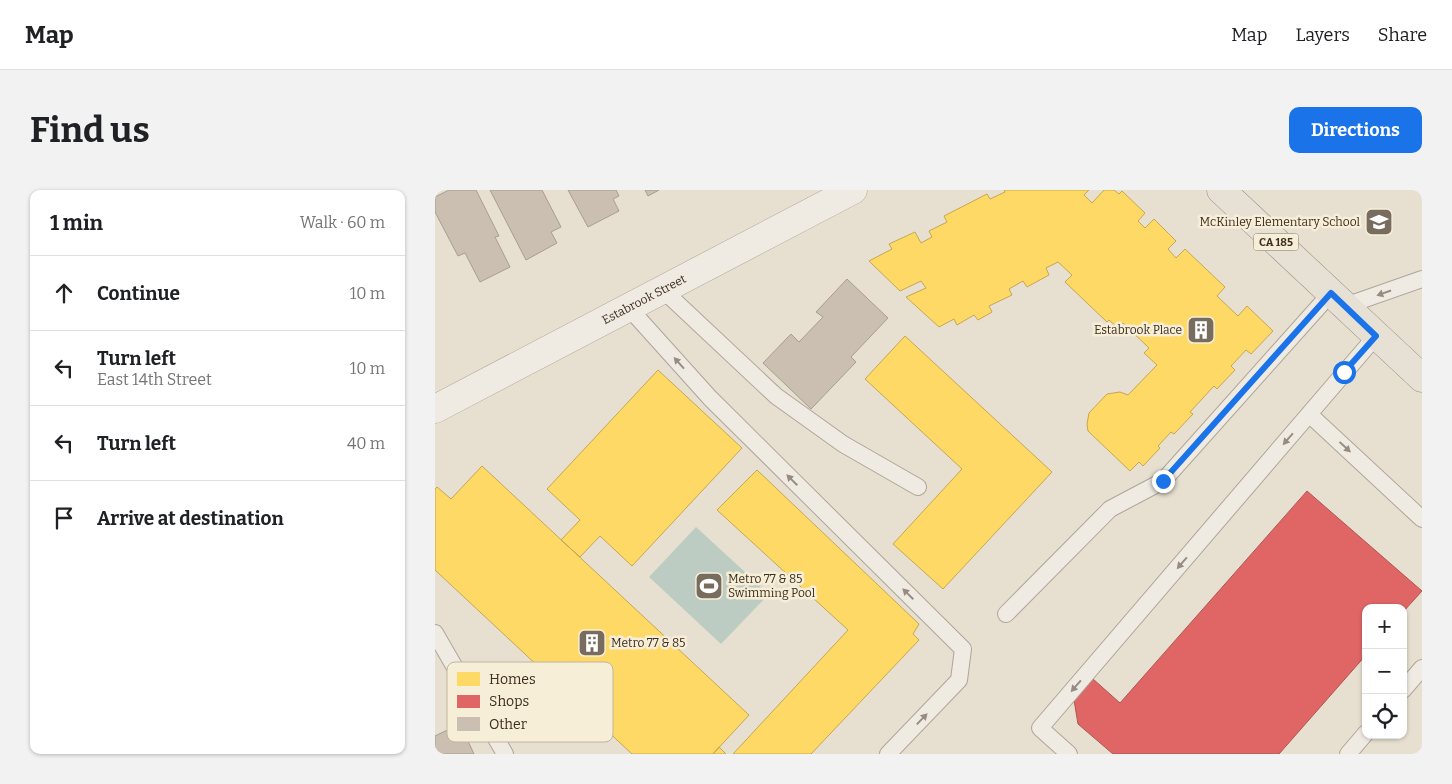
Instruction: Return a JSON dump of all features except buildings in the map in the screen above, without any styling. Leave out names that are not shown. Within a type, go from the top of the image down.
[{"type":"main road","name":"CA 185","points":[[1221,190],[1422,378]]},
{"type":"street","name":"Estabrook Street","points":[[435,409],[853,190]]},
{"type":"lane","points":[[1006,614],[1110,509],[1163,481],[1338,300],[1422,279]]},
{"type":"lane","points":[[663,290],[776,396],[843,444],[917,488]]},
{"type":"lane","points":[[629,308],[710,398],[963,649],[959,680],[888,754]]},
{"type":"lane","points":[[1069,754],[1040,728],[1376,336]]},
{"type":"lane","points":[[1309,414],[1422,519]]},
{"type":"lane","points":[[435,633],[452,662]]},
{"type":"lane","points":[[1407,685],[1422,668]]},
{"type":"lane","points":[[1348,754],[1362,738]]},
{"type":"lane","points":[[498,742],[505,754]]},
{"type":"shaded area","name":"Metro 77 & 85 Swimming Pool","points":[[696,527],[769,594],[721,644],[649,577]]},
{"type":"place","name":"McKinley Elementary School","points":[[1379,222]]},
{"type":"place","name":"Estabrook Place","points":[[1201,330]]},
{"type":"place","name":"Metro 77 & 85 Swimming Pool","points":[[709,586]]},
{"type":"place","name":"Metro 77 & 85","points":[[592,643]]},
{"type":"route","points":[[1163,481],[1331,293],[1376,336],[1344,372]]}]
